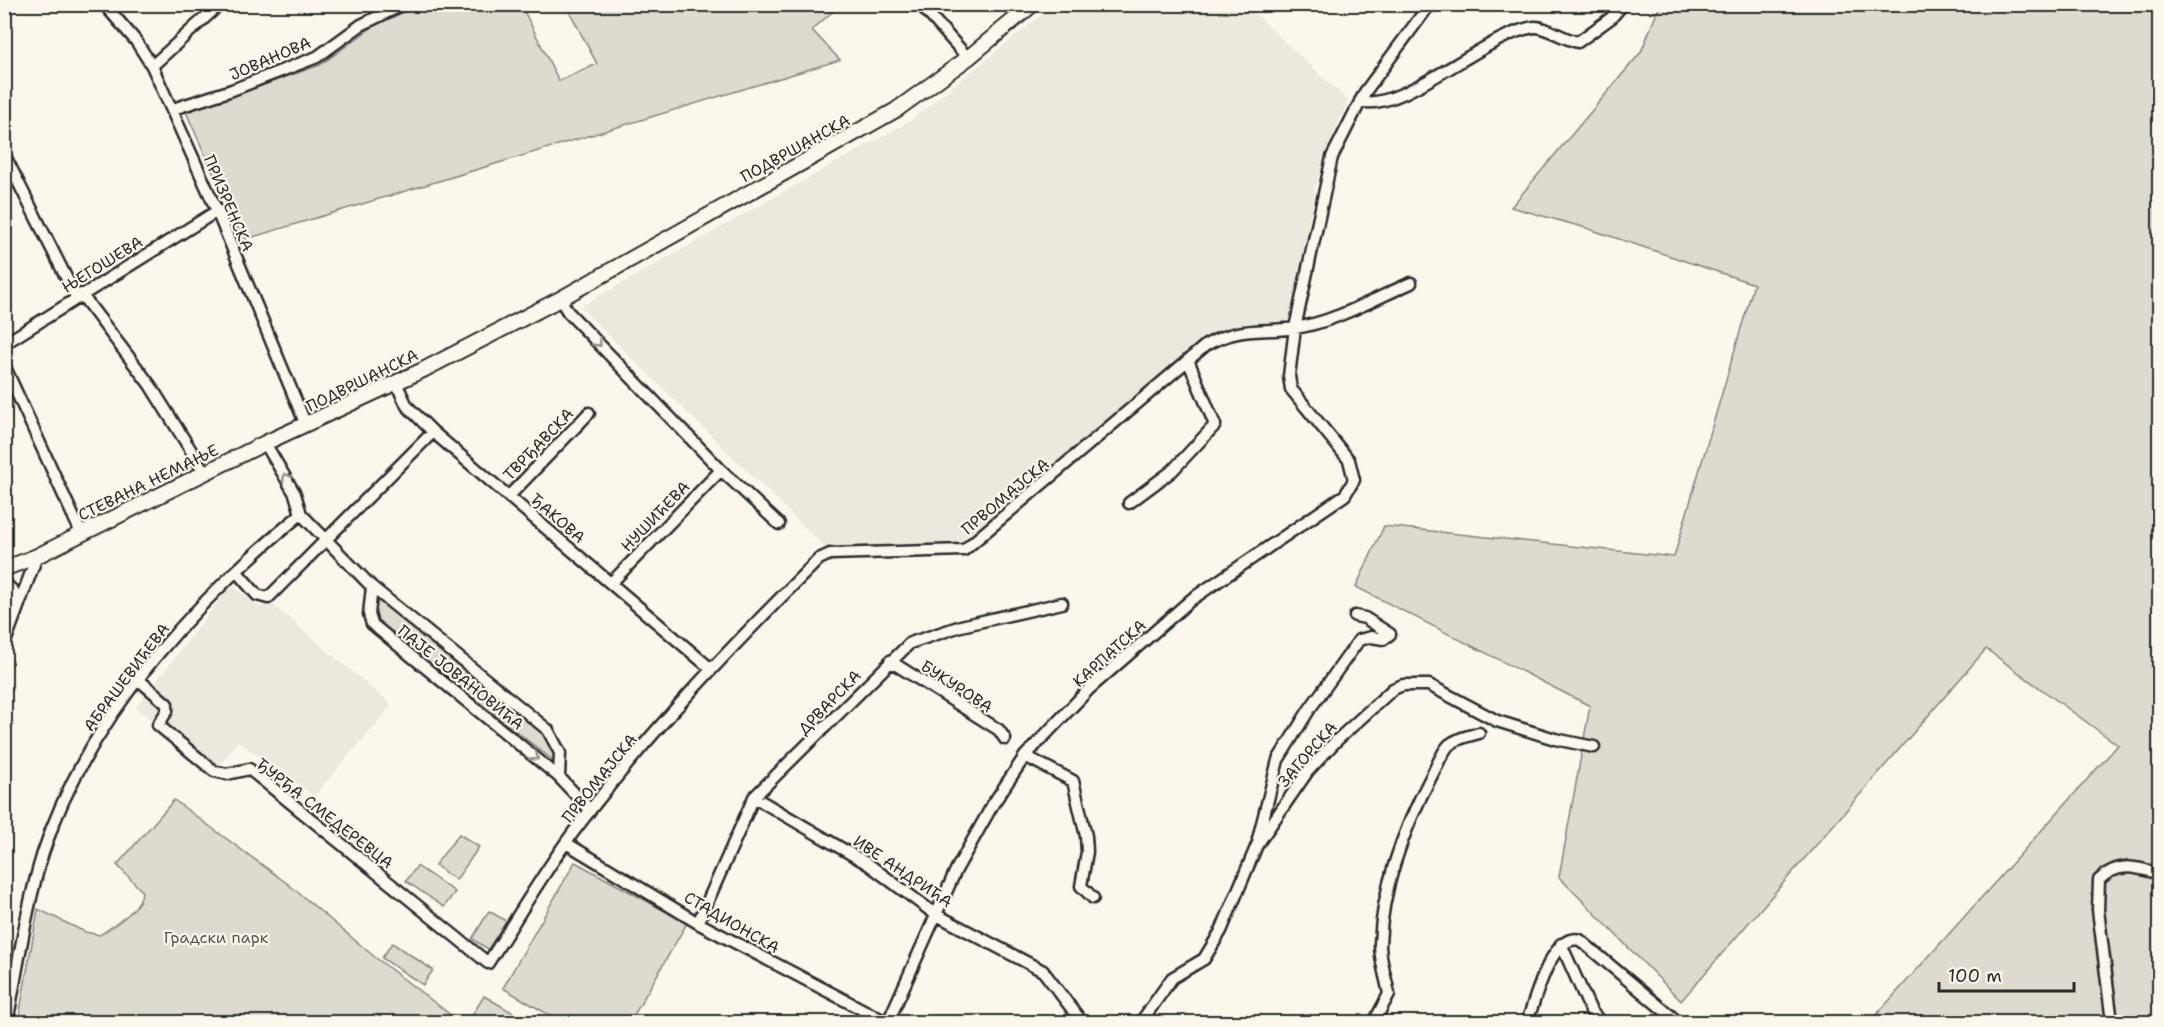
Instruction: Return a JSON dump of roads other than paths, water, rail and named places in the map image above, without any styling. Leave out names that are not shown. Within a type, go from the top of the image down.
[{"type":"street","name":"ПРИЗРЕНСКА","points":[[104,4],[136,41],[152,66],[173,109],[306,425]]},
{"type":"street","points":[[152,66],[219,4]]},
{"type":"street","name":"ЈОВАНОВА","points":[[173,109],[232,90],[317,57],[361,25],[404,4]]},
{"type":"street","points":[[920,4],[968,58]]},
{"type":"street","name":"ПОДВРШАНСКА","points":[[306,425],[560,298],[896,110],[968,58],[1033,4]]},
{"type":"street","points":[[1295,328],[1332,157],[1360,101],[1430,4]]},
{"type":"street","points":[[1360,101],[1376,102],[1430,80],[1502,38],[1521,30],[1539,27],[1564,40],[1578,42],[1611,18],[1623,4]]},
{"type":"street","points":[[4,154],[78,296],[150,385],[205,473]]},
{"type":"street","name":"ЊЕГОШЕВА","points":[[4,344],[217,211]]},
{"type":"street","name":"ПРВОМАЈСКА","points":[[488,963],[590,810],[710,668],[819,559],[826,555],[964,550],[1206,345],[1228,333],[1295,328],[1334,316],[1411,283]]},
{"type":"street","points":[[560,298],[568,312],[721,470],[779,524]]},
{"type":"street","name":"КАРПАТСКА","points":[[935,914],[971,843],[1025,756],[1089,689],[1192,600],[1345,495],[1354,480],[1352,468],[1343,452],[1291,389],[1289,376],[1295,328]]},
{"type":"street","points":[[1129,503],[1173,471],[1215,425],[1188,360]]},
{"type":"street","points":[[4,364],[81,533]]},
{"type":"street","name":"ЂАКОВА","points":[[396,382],[407,406],[433,432],[710,668]]},
{"type":"street","points":[[371,394],[387,394],[407,406]]},
{"type":"street","name":"ТВРЂАВСКА","points":[[509,496],[589,413]]},
{"type":"street","name":"СТЕВАНА НЕМАЊЕ","points":[[4,569],[37,556],[306,425]]},
{"type":"street","points":[[237,572],[257,595],[268,598],[433,432]]},
{"type":"street","name":"ПАЈЕ ЈОВАНОВИЋА","points":[[265,443],[295,494],[301,514],[372,587],[548,730],[560,753],[559,777]]},
{"type":"street","name":"НУШИЋЕВА","points":[[611,583],[721,470]]},
{"type":"street","name":"АБРАШЕВИЋЕВА","points":[[7,1016],[37,875],[49,836],[82,764],[109,720],[190,618],[301,514]]},
{"type":"street","points":[[4,645],[37,556]]},
{"type":"street","points":[[4,582],[14,592],[17,606]]},
{"type":"street","name":"ПАЈЕ ЈОВАНОВИЋА","points":[[372,587],[369,614],[372,624],[559,777],[590,810]]},
{"type":"street","name":"ДРВАРСКА","points":[[698,923],[754,797],[815,739],[890,661],[917,639],[1062,603]]},
{"type":"street","points":[[1257,845],[1278,760],[1309,710],[1359,640],[1371,637],[1384,639],[1390,634],[1372,622],[1355,616]]},
{"type":"street","name":"БУКУРОВА","points":[[890,661],[999,730],[1005,739]]},
{"type":"street","name":"ЂУРЂА СМЕДЕРЕВЦА","points":[[139,680],[167,704],[167,711],[158,725],[174,738],[220,773],[249,769],[488,963]]},
{"type":"street","name":"ЗАГОРСКА","points":[[1141,1023],[1172,978],[1204,960],[1221,931],[1257,845],[1282,807],[1322,755],[1386,694],[1403,685],[1429,685],[1497,721],[1555,739],[1594,747]]},
{"type":"street","points":[[1374,1023],[1389,994],[1382,964],[1380,940],[1394,870],[1405,834],[1421,796],[1446,748],[1458,740],[1479,733]]},
{"type":"street","points":[[1025,756],[1073,781],[1086,836],[1087,852],[1081,886],[1093,898]]},
{"type":"street","name":"ИВЕ АНДРИЋА","points":[[754,797],[868,864],[935,914],[1043,971],[1082,1023]]},
{"type":"street","name":"СТАДИОНСКА","points":[[566,843],[698,923],[887,1023],[935,914]]},
{"type":"street","points":[[2112,1023],[2098,910],[2099,880],[2108,871],[2120,866],[2135,867],[2160,874]]},
{"type":"street","points":[[1527,1023],[1553,953],[1561,944],[1573,938],[1580,940],[1601,961],[1678,1023]]},
{"type":"street","points":[[1561,944],[1591,1011],[1600,1023]]},
{"type":"park label","name":"Градски парк","points":[[216,937]]}]
